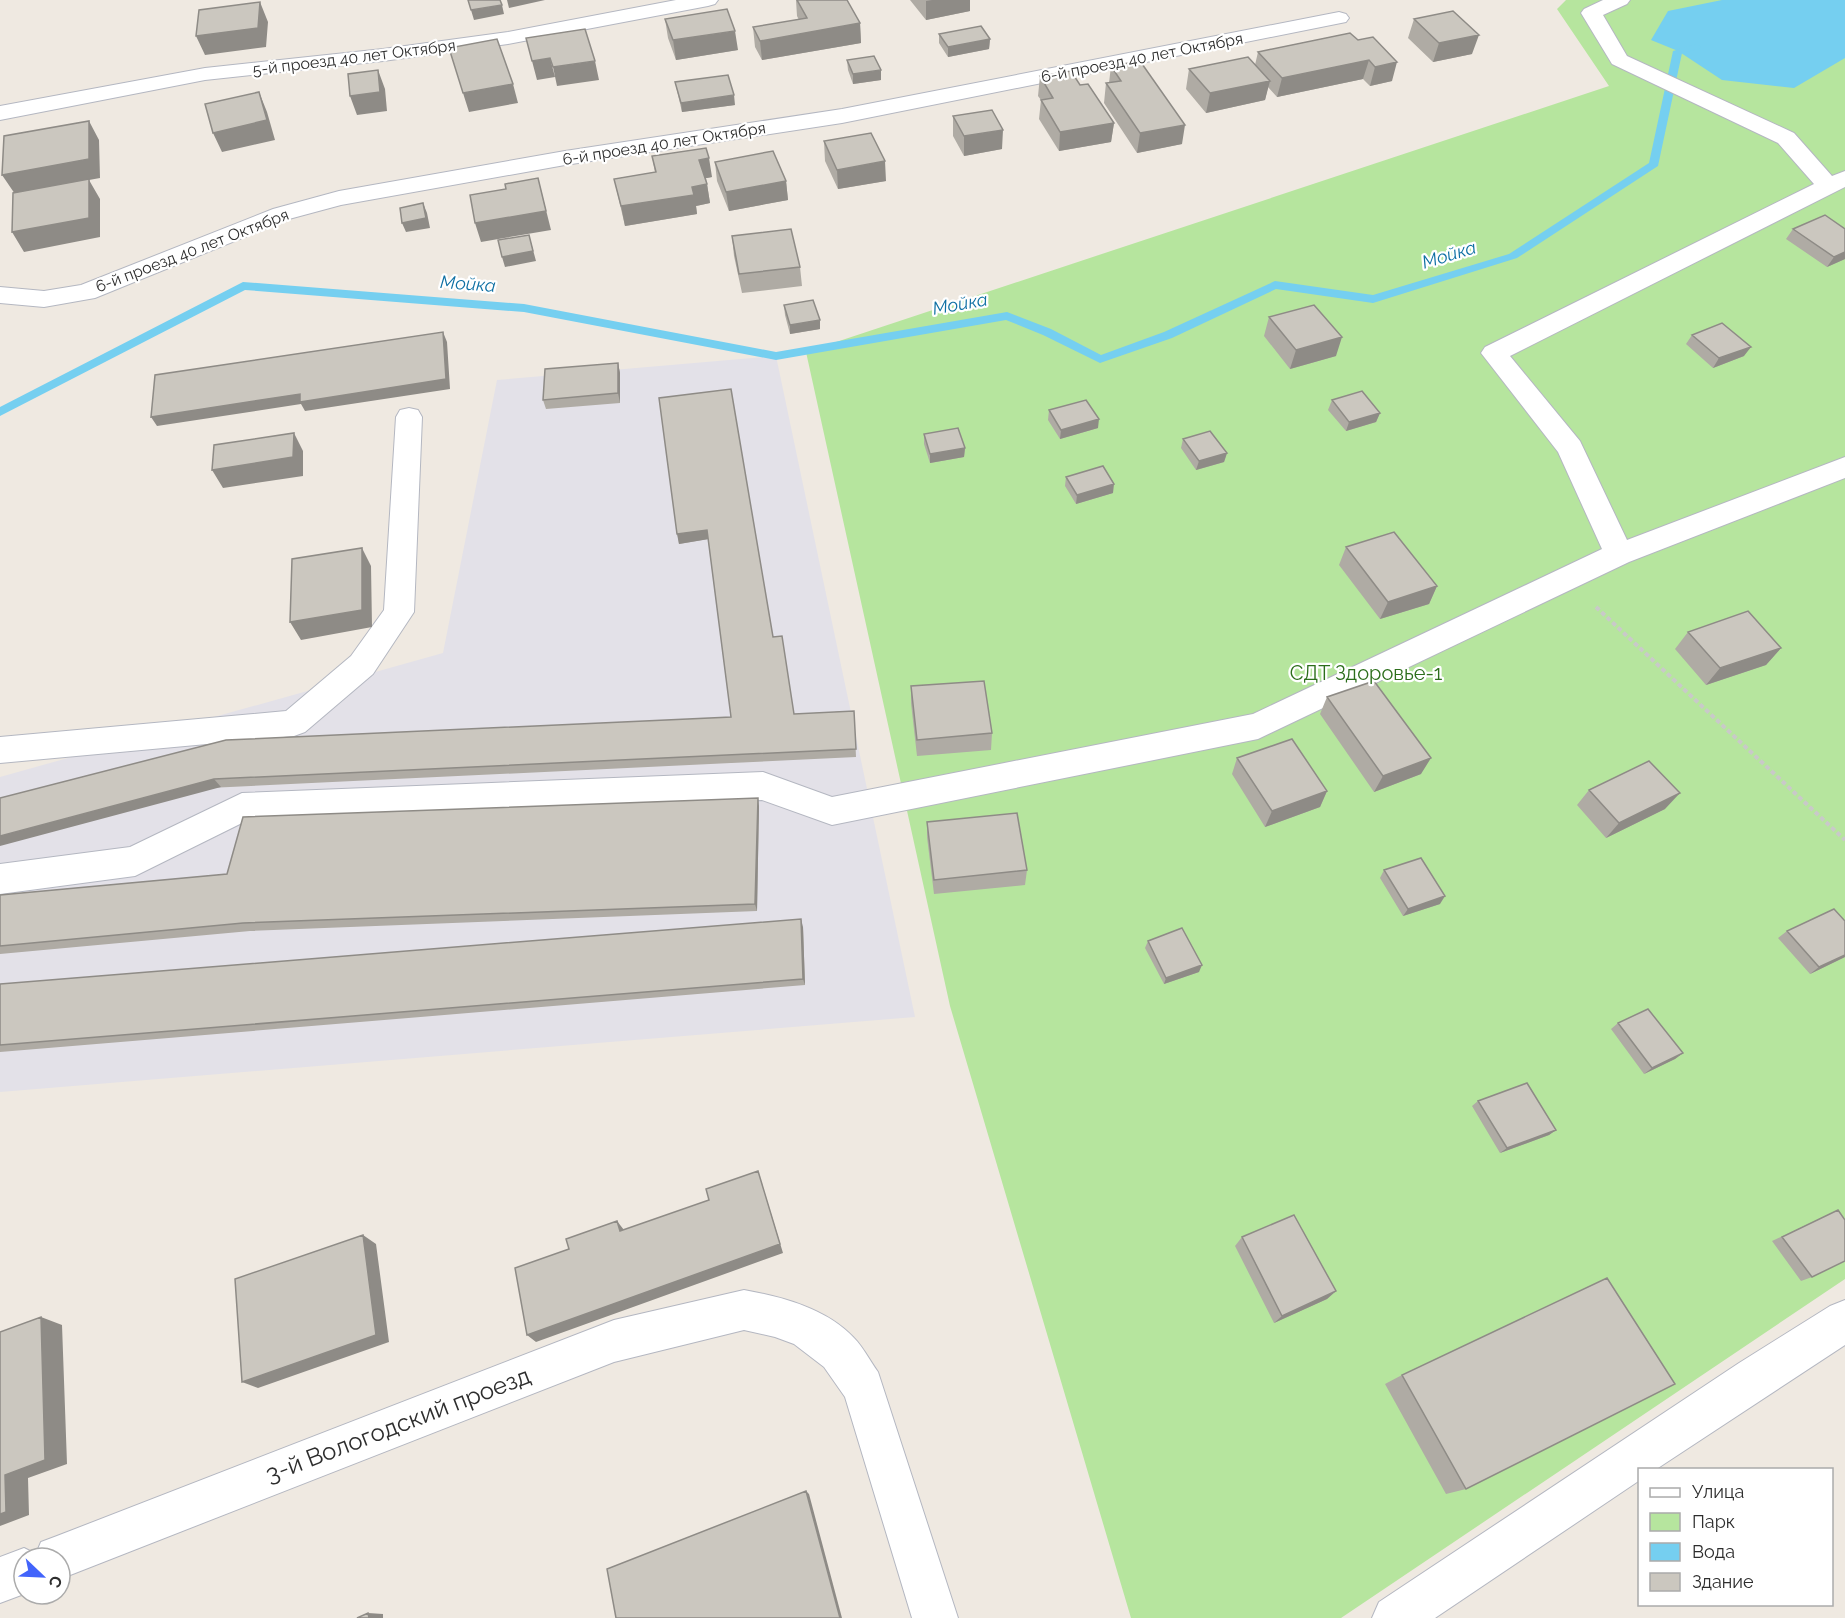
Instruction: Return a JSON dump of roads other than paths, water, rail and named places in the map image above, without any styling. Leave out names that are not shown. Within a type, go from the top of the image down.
[{"type":"street","name":"5-й проезд 40 лет Октября","points":[[0,113],[206,74],[383,55],[508,38],[708,0]]},
{"type":"street","points":[[1619,554],[1570,448],[1494,353],[1837,182],[1786,138],[1619,60],[1591,13],[1620,0]]},
{"type":"street","name":"6-й проезд 40 лет Октября","points":[[0,295],[44,299],[86,292],[281,214],[339,198],[565,158],[842,116],[1339,18]]},
{"type":"street","points":[[0,750],[294,723],[362,665],[399,612],[409,417]]},
{"type":"street","points":[[0,879],[135,861],[242,807],[763,786],[831,811],[1258,726],[1619,554],[1845,467]]},
{"type":"street","name":"3-й Вологодский проезд","points":[[72,1552],[614,1341],[744,1310],[775,1316],[807,1328],[839,1352],[864,1388],[935,1618]]},
{"type":"street","points":[[1395,1618],[1754,1378],[1845,1321]]},
{"type":"water","points":[[1722,0],[1845,0],[1845,58],[1794,88],[1722,80],[1678,51],[1651,40],[1668,11]]},
{"type":"waterway","name":"Мойка","points":[[0,412],[243,286],[524,308],[776,356],[1007,316],[1047,332],[1100,359],[1168,335],[1275,285],[1373,299],[1513,256],[1654,164],[1678,51],[1696,47]]},
{"type":"park label","name":"СДТ Здоровье-1","points":[[1366,673]]}]
